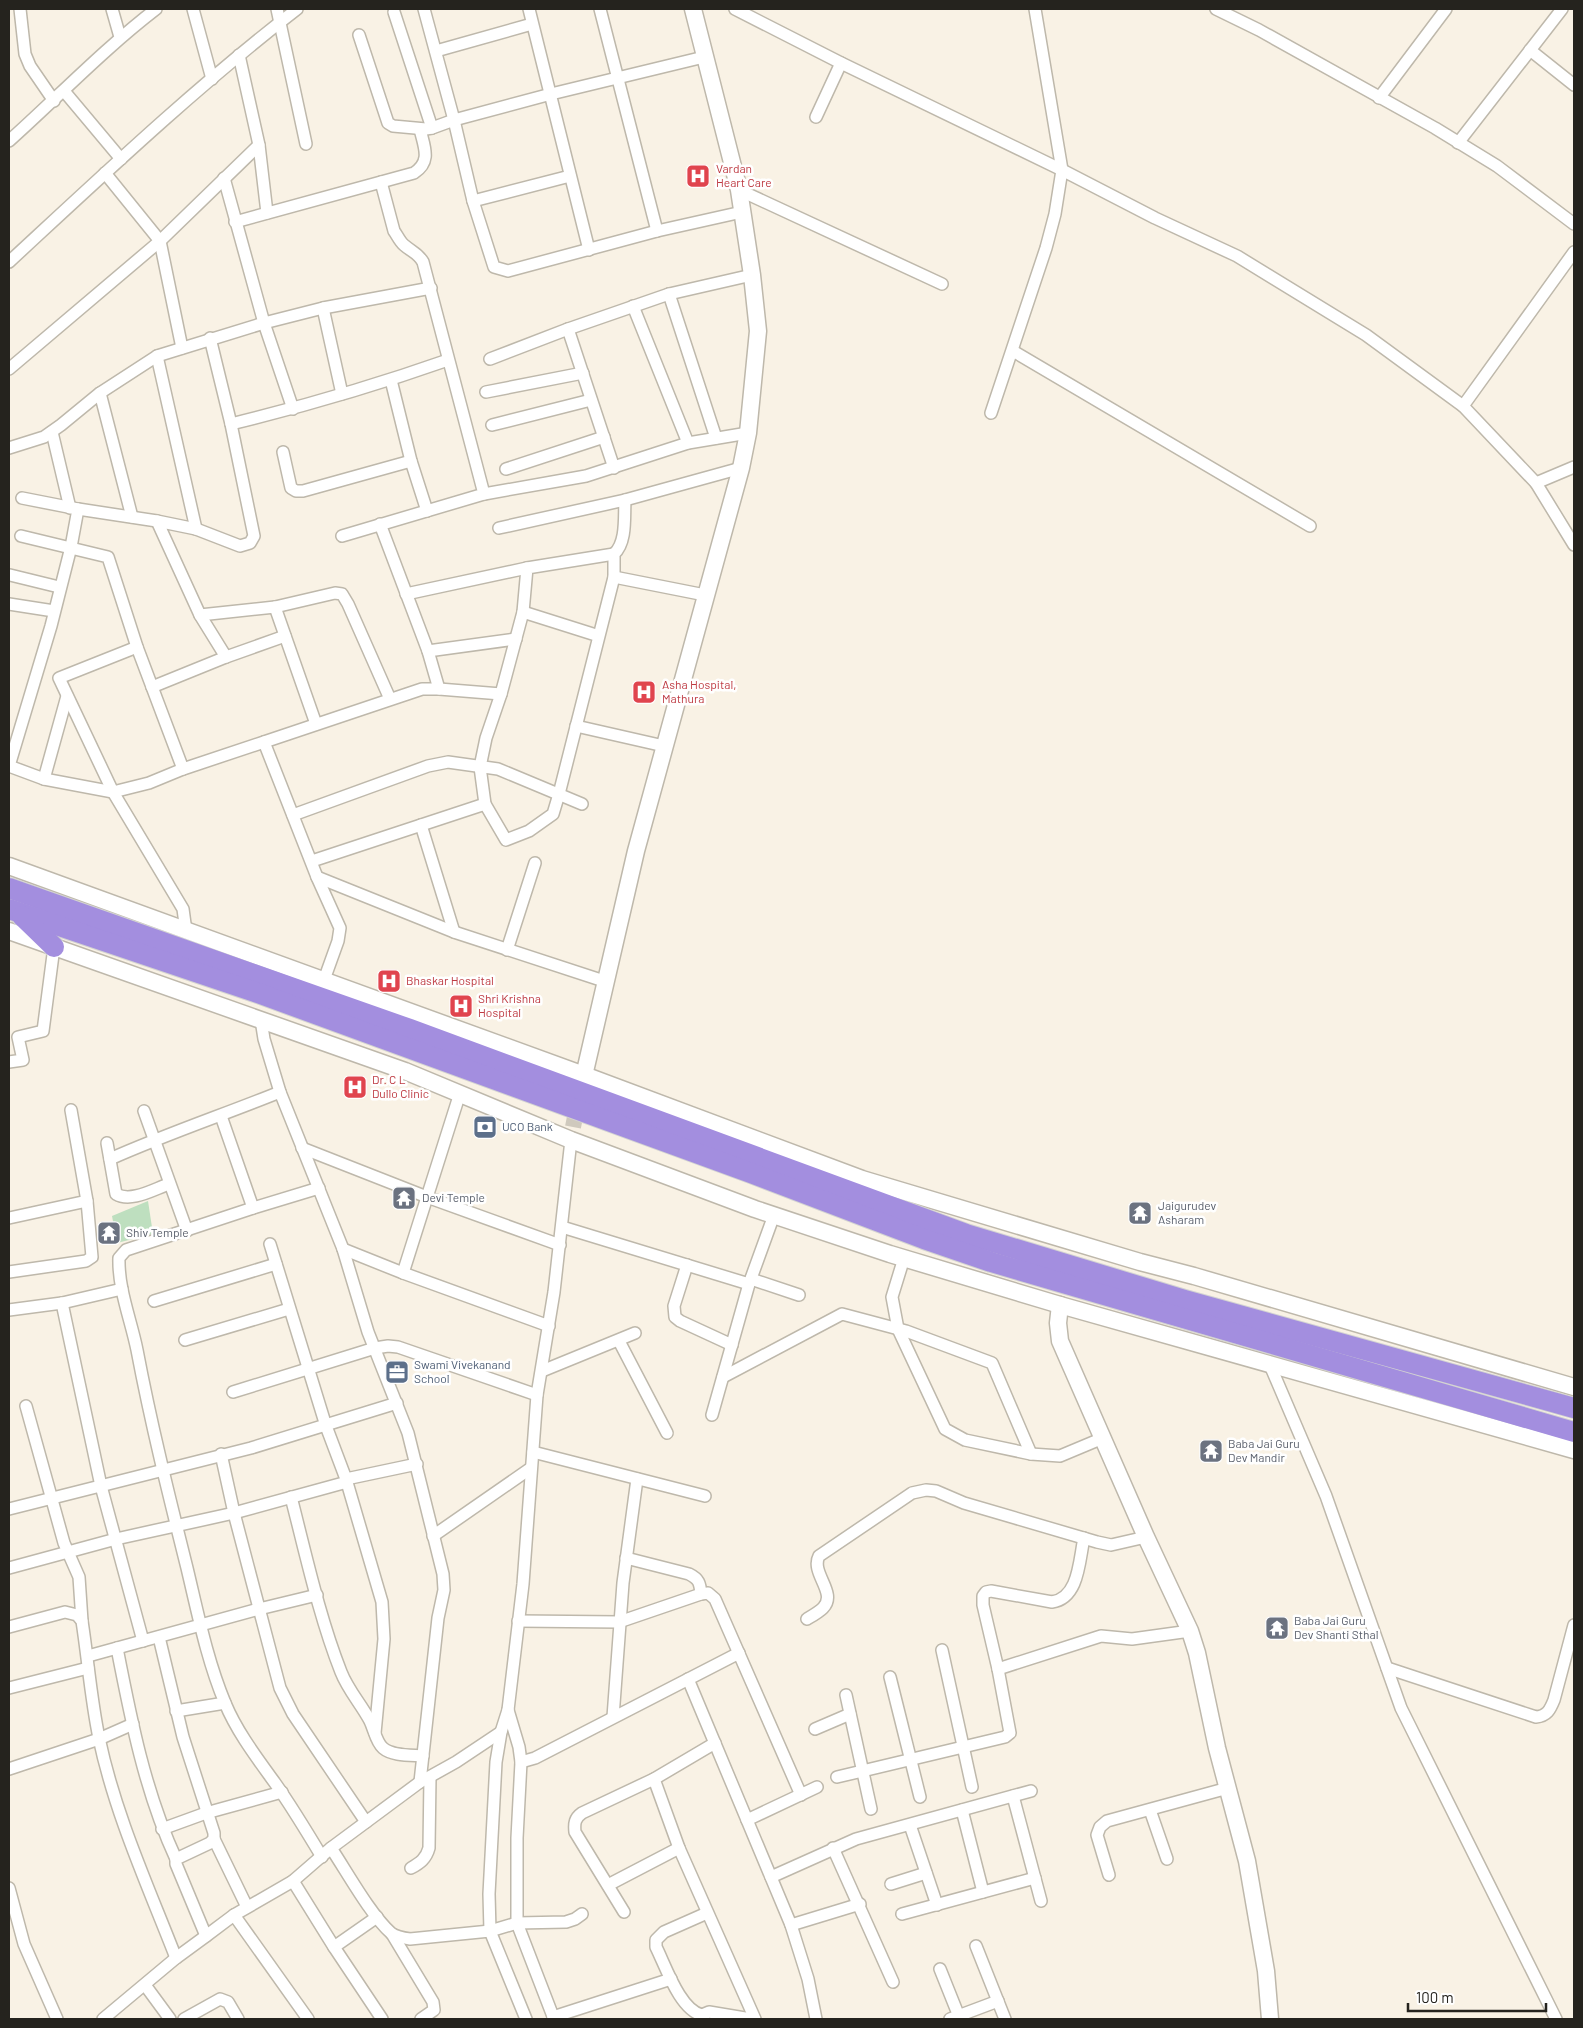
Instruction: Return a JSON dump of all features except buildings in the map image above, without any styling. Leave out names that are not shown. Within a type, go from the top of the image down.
[{"type":"highway","points":[[9,888],[437,1039],[966,1234],[1185,1300],[1574,1408]]},
{"type":"highway","points":[[13,910],[54,947]]},
{"type":"highway","points":[[13,910],[255,992],[991,1262],[1574,1432]]},
{"type":"street","points":[[20,9],[25,54],[30,66],[54,101]]},
{"type":"street","points":[[112,9],[120,37]]},
{"type":"street","points":[[9,141],[54,101],[120,37],[156,9]]},
{"type":"street","points":[[193,9],[212,79]]},
{"type":"street","points":[[277,9],[306,144]]},
{"type":"street","points":[[9,262],[105,173],[239,55],[297,9]]},
{"type":"street","points":[[424,9],[454,120],[473,202],[494,267],[508,271],[657,231],[742,212]]},
{"type":"street","points":[[529,9],[588,250]]},
{"type":"street","points":[[600,9],[616,78],[657,231]]},
{"type":"street","points":[[584,1078],[636,851],[741,468],[748,433],[758,331],[752,275],[739,190],[693,9]]},
{"type":"street","points":[[735,9],[1062,170],[1155,218],[1237,256],[1366,336],[1463,406],[1536,483],[1574,545]]},
{"type":"street","points":[[991,413],[1046,248],[1055,214],[1062,170],[1036,9]]},
{"type":"street","points":[[1216,9],[1238,13],[1497,166],[1574,224]]},
{"type":"street","points":[[1379,98],[1446,9]]},
{"type":"street","points":[[1458,143],[1562,9]]},
{"type":"street","points":[[235,222],[414,173],[423,167],[426,128],[394,12]]},
{"type":"street","points":[[436,50],[532,24]]},
{"type":"street","points":[[359,35],[388,123],[393,126],[426,128],[551,94],[704,57]]},
{"type":"street","points":[[1530,50],[1574,85]]},
{"type":"street","points":[[239,55],[259,145],[267,213]]},
{"type":"street","points":[[816,117],[842,63]]},
{"type":"street","points":[[64,91],[121,159]]},
{"type":"street","points":[[9,369],[160,241],[259,145]]},
{"type":"street","points":[[105,173],[160,241],[182,348]]},
{"type":"street","points":[[473,202],[570,176]]},
{"type":"street","points":[[224,178],[264,323],[293,409]]},
{"type":"street","points":[[381,182],[394,230],[404,245],[420,256],[431,288],[484,494]]},
{"type":"street","points":[[739,190],[942,284]]},
{"type":"street","points":[[1463,406],[1574,252]]},
{"type":"street","points":[[490,359],[568,329],[669,294],[752,275]]},
{"type":"street","points":[[9,448],[35,441],[52,432],[100,393],[156,356],[210,338],[323,308],[431,288]]},
{"type":"street","points":[[669,294],[716,438]]},
{"type":"street","points":[[633,306],[688,443]]},
{"type":"street","points":[[323,308],[342,394]]},
{"type":"street","points":[[568,329],[614,468]]},
{"type":"street","points":[[22,498],[74,509],[157,521],[196,529],[240,546],[250,543],[254,536],[231,424],[210,338]]},
{"type":"street","points":[[1013,351],[1310,526]]},
{"type":"street","points":[[156,356],[196,529]]},
{"type":"street","points":[[231,424],[293,409],[391,380],[448,360]]},
{"type":"street","points":[[486,392],[583,373]]},
{"type":"street","points":[[391,380],[411,461],[427,511]]},
{"type":"street","points":[[100,393],[132,517]]},
{"type":"street","points":[[492,425],[592,400]]},
{"type":"street","points":[[52,432],[74,509],[71,547],[9,766],[44,779],[113,792],[149,783],[183,769],[390,698],[422,689],[501,694]]},
{"type":"street","points":[[342,536],[484,494],[586,476],[688,443],[748,433]]},
{"type":"street","points":[[506,469],[604,437]]},
{"type":"street","points":[[283,452],[291,488],[296,491],[314,489],[411,461]]},
{"type":"street","points":[[1536,483],[1574,467]]},
{"type":"street","points":[[499,528],[625,500],[741,468]]},
{"type":"street","points":[[406,594],[526,568],[614,554],[622,542],[625,500]]},
{"type":"street","points":[[157,521],[200,616],[226,657]]},
{"type":"street","points":[[380,524],[428,652],[439,689]]},
{"type":"street","points":[[21,536],[108,556],[137,647],[183,769]]},
{"type":"street","points":[[526,568],[523,612],[501,694],[486,738],[480,767],[485,804],[506,840],[529,831],[553,814],[614,577],[614,554]]},
{"type":"street","points":[[10,575],[59,587]]},
{"type":"street","points":[[614,577],[705,595]]},
{"type":"street","points":[[200,616],[275,607],[335,593],[342,594],[390,698]]},
{"type":"street","points":[[9,604],[54,611]]},
{"type":"street","points":[[275,607],[316,724]]},
{"type":"street","points":[[523,612],[599,636]]},
{"type":"street","points":[[152,687],[226,657],[286,636]]},
{"type":"street","points":[[428,652],[516,639]]},
{"type":"street","points":[[137,647],[59,678],[113,792],[183,909],[186,931]]},
{"type":"street","points":[[44,779],[68,696]]},
{"type":"street","points":[[576,726],[664,746]]},
{"type":"street","points":[[264,742],[317,877],[340,928],[338,941],[324,980]]},
{"type":"street","points":[[293,815],[428,766],[448,762],[498,769],[582,804]]},
{"type":"street","points":[[312,862],[485,804]]},
{"type":"street","points":[[421,825],[454,932]]},
{"type":"street","points":[[507,950],[535,863]]},
{"type":"street","points":[[9,866],[862,1179],[1140,1262],[1574,1387]]},
{"type":"street","points":[[317,877],[454,932],[607,982]]},
{"type":"street","points":[[9,931],[405,1071],[572,1133],[774,1215],[904,1258],[1060,1305],[1574,1450]]},
{"type":"street","points":[[9,1062],[23,1060],[18,1037],[43,1031],[54,947]]},
{"type":"street","points":[[261,1020],[264,1039],[280,1092],[343,1249],[363,1317],[397,1403],[417,1464],[443,1574],[444,1590],[438,1618],[423,1756],[429,1848],[427,1856],[421,1863],[411,1868]]},
{"type":"street","points":[[110,1159],[154,1140],[280,1092]]},
{"type":"street","points":[[403,1273],[460,1093]]},
{"type":"street","points":[[9,1272],[86,1261],[93,1252],[87,1201],[70,1110]]},
{"type":"street","points":[[144,1111],[187,1231]]},
{"type":"street","points":[[221,1116],[253,1208]]},
{"type":"street","points":[[526,2019],[490,1931],[488,1894],[496,1762],[500,1732],[508,1710],[518,1621],[537,1395],[560,1245],[572,1133]]},
{"type":"street","points":[[108,1143],[116,1194],[122,1197],[130,1197],[169,1184]]},
{"type":"street","points":[[302,1148],[428,1197],[560,1245]]},
{"type":"street","points":[[319,1188],[126,1250],[121,1254],[119,1265],[122,1289],[147,1406],[164,1470],[199,1626],[225,1703],[237,1728],[282,1792],[322,1857]]},
{"type":"street","points":[[9,1218],[87,1201]]},
{"type":"street","points":[[712,1415],[750,1282],[774,1215]]},
{"type":"street","points":[[562,1227],[687,1265],[799,1295]]},
{"type":"street","points":[[270,1244],[326,1426],[347,1480],[384,1613],[384,1639],[375,1733]]},
{"type":"street","points":[[343,1249],[549,1326]]},
{"type":"street","points":[[904,1258],[892,1297],[898,1329],[945,1429],[965,1440],[1031,1454],[1060,1456],[1103,1438]]},
{"type":"street","points":[[154,1301],[276,1264]]},
{"type":"street","points":[[687,1265],[674,1306],[674,1317],[732,1345]]},
{"type":"street","points":[[9,1310],[62,1303],[122,1289]]},
{"type":"street","points":[[62,1303],[101,1486],[143,1641]]},
{"type":"street","points":[[1060,1305],[1058,1323],[1060,1341],[1146,1537],[1190,1631],[1201,1668],[1217,1748],[1247,1861],[1266,1971],[1270,2019]]},
{"type":"street","points":[[185,1340],[290,1309]]},
{"type":"street","points":[[723,1377],[842,1314],[898,1329],[992,1363],[1031,1454]]},
{"type":"street","points":[[542,1371],[635,1333]]},
{"type":"street","points":[[619,1341],[667,1433]]},
{"type":"street","points":[[233,1392],[375,1348],[388,1346],[537,1395]]},
{"type":"street","points":[[1270,1365],[1326,1496],[1401,1708],[1556,2019]]},
{"type":"street","points":[[9,1509],[221,1454],[252,1448],[397,1403]]},
{"type":"street","points":[[26,1406],[67,1553],[80,1577],[82,1621],[99,1739],[121,1818],[176,1958]]},
{"type":"street","points":[[533,1452],[705,1496]]},
{"type":"street","points":[[221,1454],[234,1512],[280,1688],[303,1729],[366,1822]]},
{"type":"street","points":[[9,1568],[116,1539],[177,1527],[347,1480],[417,1464]]},
{"type":"street","points":[[433,1536],[531,1468]]},
{"type":"street","points":[[613,1717],[619,1622],[637,1479]]},
{"type":"street","points":[[806,1619],[824,1608],[827,1601],[828,1595],[816,1568],[815,1562],[818,1556],[919,1490],[936,1491],[964,1503],[1111,1545],[1146,1537]]},
{"type":"street","points":[[291,1497],[317,1595],[341,1672],[384,1750],[423,1756]]},
{"type":"street","points":[[837,1777],[1005,1737],[1010,1733],[983,1605],[983,1596],[986,1592],[991,1591],[1052,1602],[1062,1601],[1068,1596],[1073,1587],[1084,1538]]},
{"type":"street","points":[[626,1558],[696,1577],[700,1582],[701,1594]]},
{"type":"street","points":[[518,1621],[619,1622],[708,1593],[715,1599],[801,1795]]},
{"type":"street","points":[[88,1656],[317,1595]]},
{"type":"street","points":[[9,1627],[65,1612],[78,1615],[82,1621]]},
{"type":"street","points":[[1386,1668],[1536,1717],[1544,1716],[1550,1711],[1554,1700],[1574,1626]]},
{"type":"street","points":[[998,1669],[1100,1636],[1132,1639],[1190,1631]]},
{"type":"street","points":[[159,1637],[182,1737],[214,1833],[214,1839],[247,1907]]},
{"type":"street","points":[[117,1648],[149,1789],[162,1829],[176,1859],[176,1864],[206,1936]]},
{"type":"street","points":[[942,1650],[972,1787]]},
{"type":"street","points":[[521,1762],[534,1758],[739,1653]]},
{"type":"street","points":[[9,1688],[88,1668]]},
{"type":"street","points":[[890,1677],[909,1760],[920,1797]]},
{"type":"street","points":[[688,1680],[791,1925],[808,1979],[816,2019]]},
{"type":"street","points":[[846,1695],[862,1772],[872,1809]]},
{"type":"street","points":[[176,1711],[225,1703]]},
{"type":"street","points":[[508,1710],[520,1747],[521,1762],[517,1838],[517,1923],[554,2018],[671,1979]]},
{"type":"street","points":[[815,1729],[850,1714]]},
{"type":"street","points":[[9,1769],[99,1739],[133,1724]]},
{"type":"street","points":[[103,2019],[176,1958],[234,1915],[292,1881],[366,1822],[425,1780],[500,1732]]},
{"type":"street","points":[[624,1912],[575,1832],[574,1824],[577,1817],[654,1779],[715,1743]]},
{"type":"street","points":[[654,1779],[679,1848],[753,2019]]},
{"type":"street","points":[[747,1820],[817,1787]]},
{"type":"street","points":[[1109,1875],[1099,1844],[1100,1826],[1107,1821],[1228,1788]]},
{"type":"street","points":[[771,1877],[856,1839],[1031,1791]]},
{"type":"street","points":[[162,1829],[206,1813],[282,1792]]},
{"type":"street","points":[[1013,1796],[1041,1901]]},
{"type":"street","points":[[962,1810],[983,1892]]},
{"type":"street","points":[[1150,1810],[1168,1859]]},
{"type":"street","points":[[910,1824],[937,1905]]},
{"type":"street","points":[[176,1859],[210,1844],[214,1839]]},
{"type":"street","points":[[332,1848],[377,1917],[392,1934],[433,2002],[434,2010],[421,2019]]},
{"type":"street","points":[[608,1885],[679,1848]]},
{"type":"street","points":[[833,1848],[860,1904],[893,1982]]},
{"type":"street","points":[[891,1884],[926,1873]]},
{"type":"street","points":[[902,1914],[1034,1878]]},
{"type":"street","points":[[292,1881],[382,2019]]},
{"type":"street","points":[[9,1888],[24,1944],[56,2019]]},
{"type":"street","points":[[791,1925],[860,1904]]},
{"type":"street","points":[[707,1913],[664,1932],[656,1940],[656,1947],[671,1979],[689,2009],[702,2017],[709,2012],[753,2019]]},
{"type":"street","points":[[392,1934],[410,1939],[490,1931],[517,1923],[566,1922],[582,1914]]},
{"type":"street","points":[[234,1915],[308,2019]]},
{"type":"street","points":[[334,1947],[377,1917]]},
{"type":"street","points":[[976,1946],[1005,2019]]},
{"type":"street","points":[[940,1969],[957,2018],[998,2000]]},
{"type":"street","points":[[145,1985],[170,2019]]},
{"type":"street","points":[[184,2019],[220,1999],[228,2002],[238,2019]]},
{"type":"green space","points":[[148,1201],[153,1234],[117,1243],[112,1216]]},
{"type":"tunnel","points":[[573,1127],[579,1097]]},
{"type":"place","name":"Vardan Heart Care","points":[[698,176]]},
{"type":"place","name":"Asha Hospital, Mathura","points":[[644,692]]},
{"type":"place","name":"Bhaskar Hospital","points":[[389,981]]},
{"type":"place","name":"Shri Krishna Hospital","points":[[461,1006]]},
{"type":"place","name":"Dr. C L Dullo Clinic","points":[[355,1087]]},
{"type":"place","name":"UCO Bank","points":[[485,1127]]},
{"type":"place","name":"Devi Temple","points":[[404,1198]]},
{"type":"place","name":"Jaigurudev Asharam","points":[[1140,1213]]},
{"type":"place","name":"Shiv Temple","points":[[109,1233]]},
{"type":"place","name":"Swami Vivekanand School","points":[[397,1372]]},
{"type":"place","name":"Baba Jai Guru Dev Mandir","points":[[1211,1451]]},
{"type":"place","name":"Baba Jai Guru Dev Shanti Sthal","points":[[1277,1628]]}]
